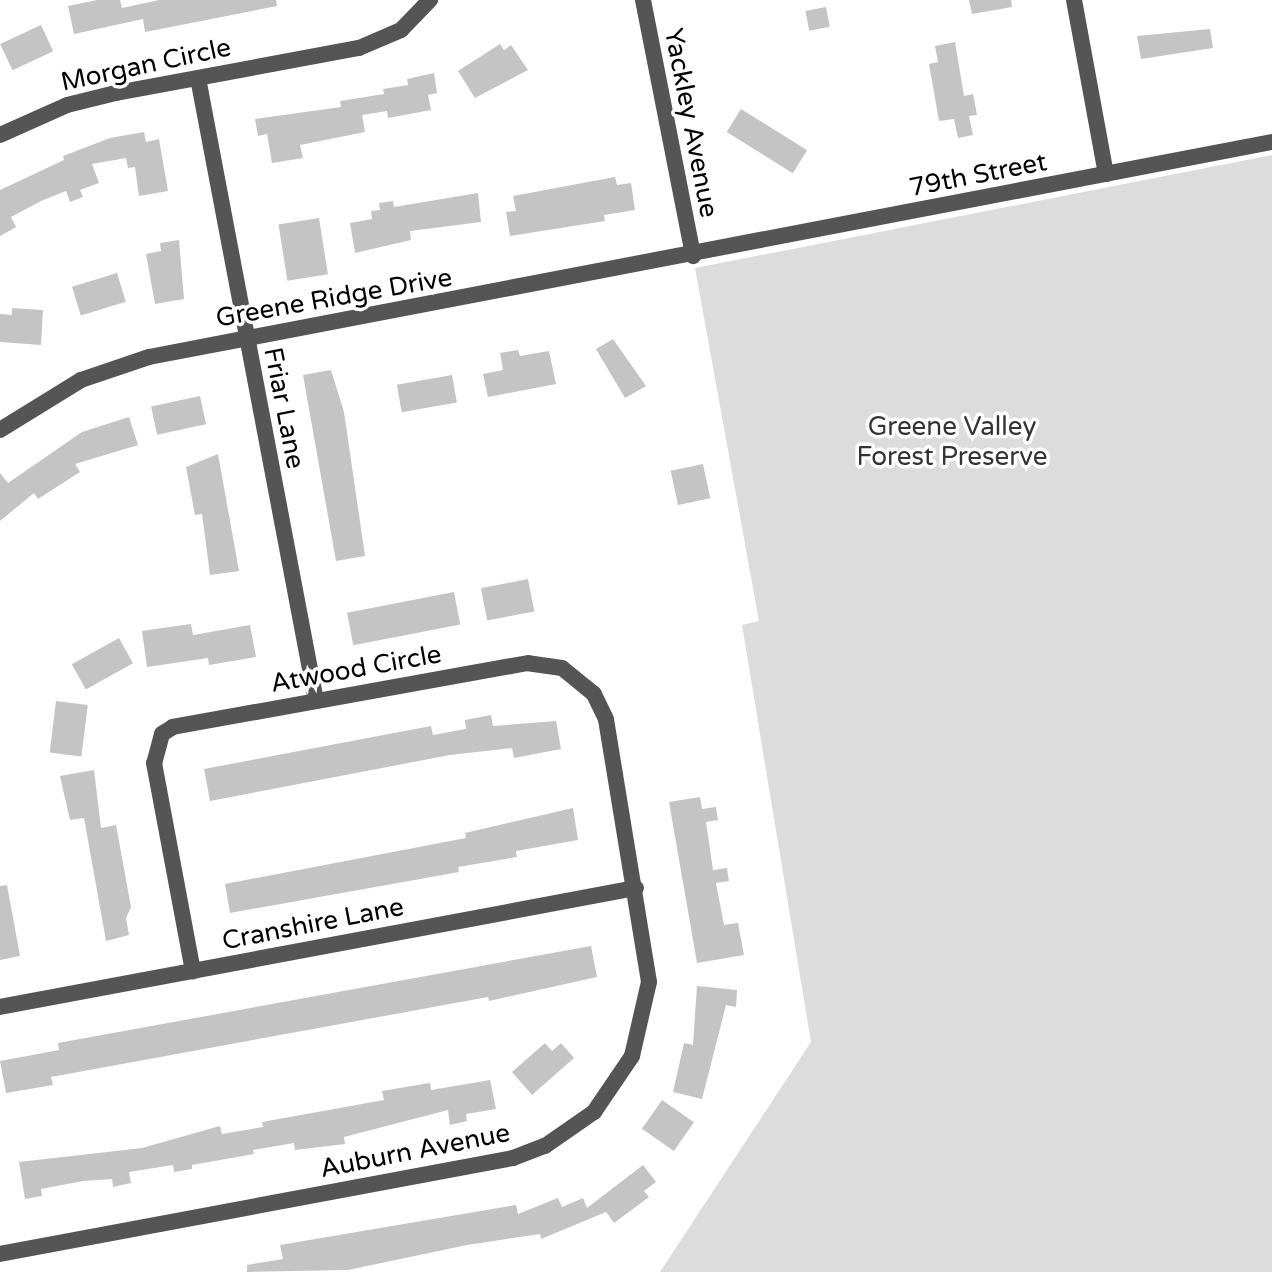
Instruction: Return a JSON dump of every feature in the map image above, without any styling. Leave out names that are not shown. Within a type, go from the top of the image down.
[{"type":"street","name":"Morgan Circle","points":[[0,135],[67,105],[384,39],[412,21],[430,0]]},
{"type":"street","name":"Yackley Avenue","points":[[643,0],[693,256]]},
{"type":"street","points":[[1074,0],[1106,174]]},
{"type":"street","name":"Friar Lane","points":[[198,78],[316,701]]},
{"type":"street","name":"79th Street","points":[[693,256],[1272,142]]},
{"type":"street","name":"Greene Ridge Drive","points":[[0,430],[81,380],[130,361],[693,256]]},
{"type":"street","name":"Atwood Circle","points":[[193,971],[154,763],[157,740],[173,727],[528,663],[573,674],[594,694],[606,719],[636,888]]},
{"type":"street","name":"Cranshire Lane","points":[[0,1007],[636,888]]},
{"type":"street","name":"Auburn Avenue","points":[[0,1254],[513,1158],[545,1146],[601,1104],[627,1068],[642,1029],[649,973],[636,888]]},
{"type":"green space","name":"Greene Valley Forest Preserve","points":[[1272,155],[1272,1272],[660,1272],[811,1042],[742,625],[759,621],[695,268]]},
{"type":"building","points":[[97,0],[120,0],[122,8],[159,0],[276,0],[277,6],[145,32],[143,19],[74,34],[68,6]]},
{"type":"building","points":[[969,0],[1011,0],[1012,7],[972,14]]},
{"type":"building","points":[[826,7],[830,27],[809,31],[805,11]]},
{"type":"building","points":[[41,25],[53,51],[12,70],[0,44]]},
{"type":"building","points":[[1210,29],[1213,48],[1141,59],[1137,36]]},
{"type":"building","points":[[955,42],[964,96],[973,94],[977,115],[969,116],[973,135],[958,138],[954,119],[939,121],[929,64],[938,62],[935,46]]},
{"type":"building","points":[[500,44],[504,50],[511,45],[528,70],[475,98],[458,71]]},
{"type":"building","points":[[434,73],[437,93],[428,95],[431,110],[388,118],[387,111],[362,115],[365,132],[300,145],[303,158],[272,163],[267,134],[258,136],[255,119],[341,107],[340,101],[384,94],[383,89],[408,85],[407,79]]},
{"type":"building","points":[[741,109],[807,150],[793,173],[727,132]]},
{"type":"building","points":[[144,132],[146,142],[159,139],[168,191],[139,196],[135,167],[128,168],[126,158],[92,164],[99,183],[80,190],[83,197],[70,202],[66,191],[41,201],[11,217],[16,227],[0,236],[0,190],[64,160],[63,156],[110,138]]},
{"type":"building","points":[[615,177],[617,185],[631,183],[635,210],[604,215],[605,221],[510,236],[506,212],[516,211],[513,196]]},
{"type":"building","points":[[478,193],[481,222],[410,231],[411,240],[355,253],[350,223],[372,219],[371,211],[380,210],[379,203],[393,201],[394,207]]},
{"type":"building","points":[[319,218],[328,274],[287,281],[279,224]]},
{"type":"building","points":[[179,240],[184,299],[155,304],[146,254],[161,251],[160,243]]},
{"type":"building","points":[[117,273],[126,302],[81,315],[72,287]]},
{"type":"building","points":[[12,308],[43,310],[41,345],[0,342],[0,314],[12,315]]},
{"type":"building","points":[[613,339],[646,386],[625,398],[596,349]]},
{"type":"building","points":[[518,350],[520,356],[549,351],[556,384],[488,397],[483,374],[503,370],[500,353]]},
{"type":"building","points":[[331,370],[344,412],[365,556],[336,561],[303,375]]},
{"type":"building","points":[[452,375],[457,403],[402,412],[397,385]]},
{"type":"building","points":[[200,396],[206,424],[157,435],[151,406]]},
{"type":"building","points":[[129,417],[138,445],[75,464],[80,472],[38,499],[34,493],[0,521],[0,473],[8,483],[82,432]]},
{"type":"building","points":[[218,454],[239,571],[210,575],[202,514],[195,515],[186,467]]},
{"type":"building","points":[[703,464],[710,498],[678,505],[671,471]]},
{"type":"building","points":[[528,579],[534,611],[487,621],[481,588]]},
{"type":"building","points":[[454,592],[460,624],[353,645],[347,613]]},
{"type":"building","points":[[191,624],[193,635],[250,625],[256,657],[209,665],[208,658],[147,667],[142,631]]},
{"type":"building","points":[[119,638],[133,663],[86,690],[72,664]]},
{"type":"building","points":[[56,701],[88,705],[81,757],[50,753]]},
{"type":"building","points":[[491,715],[493,726],[556,721],[561,749],[514,758],[512,748],[450,755],[210,801],[204,769],[431,726],[433,735],[466,729],[465,720]]},
{"type":"building","points":[[94,770],[101,828],[116,825],[131,907],[126,918],[129,935],[106,941],[84,818],[70,820],[60,776]]},
{"type":"building","points":[[700,797],[702,809],[716,807],[718,820],[706,822],[713,870],[727,868],[729,881],[716,883],[724,925],[738,923],[744,955],[697,963],[669,802]]},
{"type":"building","points":[[573,808],[578,840],[516,851],[517,857],[458,867],[459,872],[230,913],[225,884],[466,838],[465,833]]},
{"type":"building","points":[[7,885],[20,956],[0,960],[0,886]]},
{"type":"building","points":[[591,946],[597,977],[489,1001],[488,997],[51,1077],[53,1085],[6,1093],[0,1061],[59,1050],[58,1043]]},
{"type":"building","points":[[697,986],[737,990],[736,1007],[726,1005],[702,1099],[673,1092],[684,1043],[693,1045]]},
{"type":"building","points":[[545,1043],[552,1051],[561,1043],[574,1058],[532,1095],[512,1072]]},
{"type":"building","points":[[490,1080],[496,1109],[466,1114],[467,1121],[450,1125],[448,1110],[344,1137],[345,1144],[295,1150],[294,1143],[253,1150],[254,1154],[192,1165],[192,1169],[174,1172],[173,1165],[129,1172],[131,1183],[113,1187],[112,1179],[83,1181],[41,1189],[42,1196],[25,1199],[19,1162],[142,1148],[220,1126],[222,1134],[263,1127],[262,1122],[384,1100],[382,1091],[430,1083],[431,1090]]},
{"type":"building","points":[[662,1100],[694,1122],[674,1151],[642,1129]]},
{"type":"building","points":[[643,1165],[656,1182],[644,1191],[649,1197],[614,1223],[606,1212],[541,1239],[540,1234],[467,1245],[348,1270],[247,1272],[247,1265],[283,1259],[280,1245],[516,1205],[518,1214],[558,1198],[562,1207],[583,1198],[587,1208]]}]
